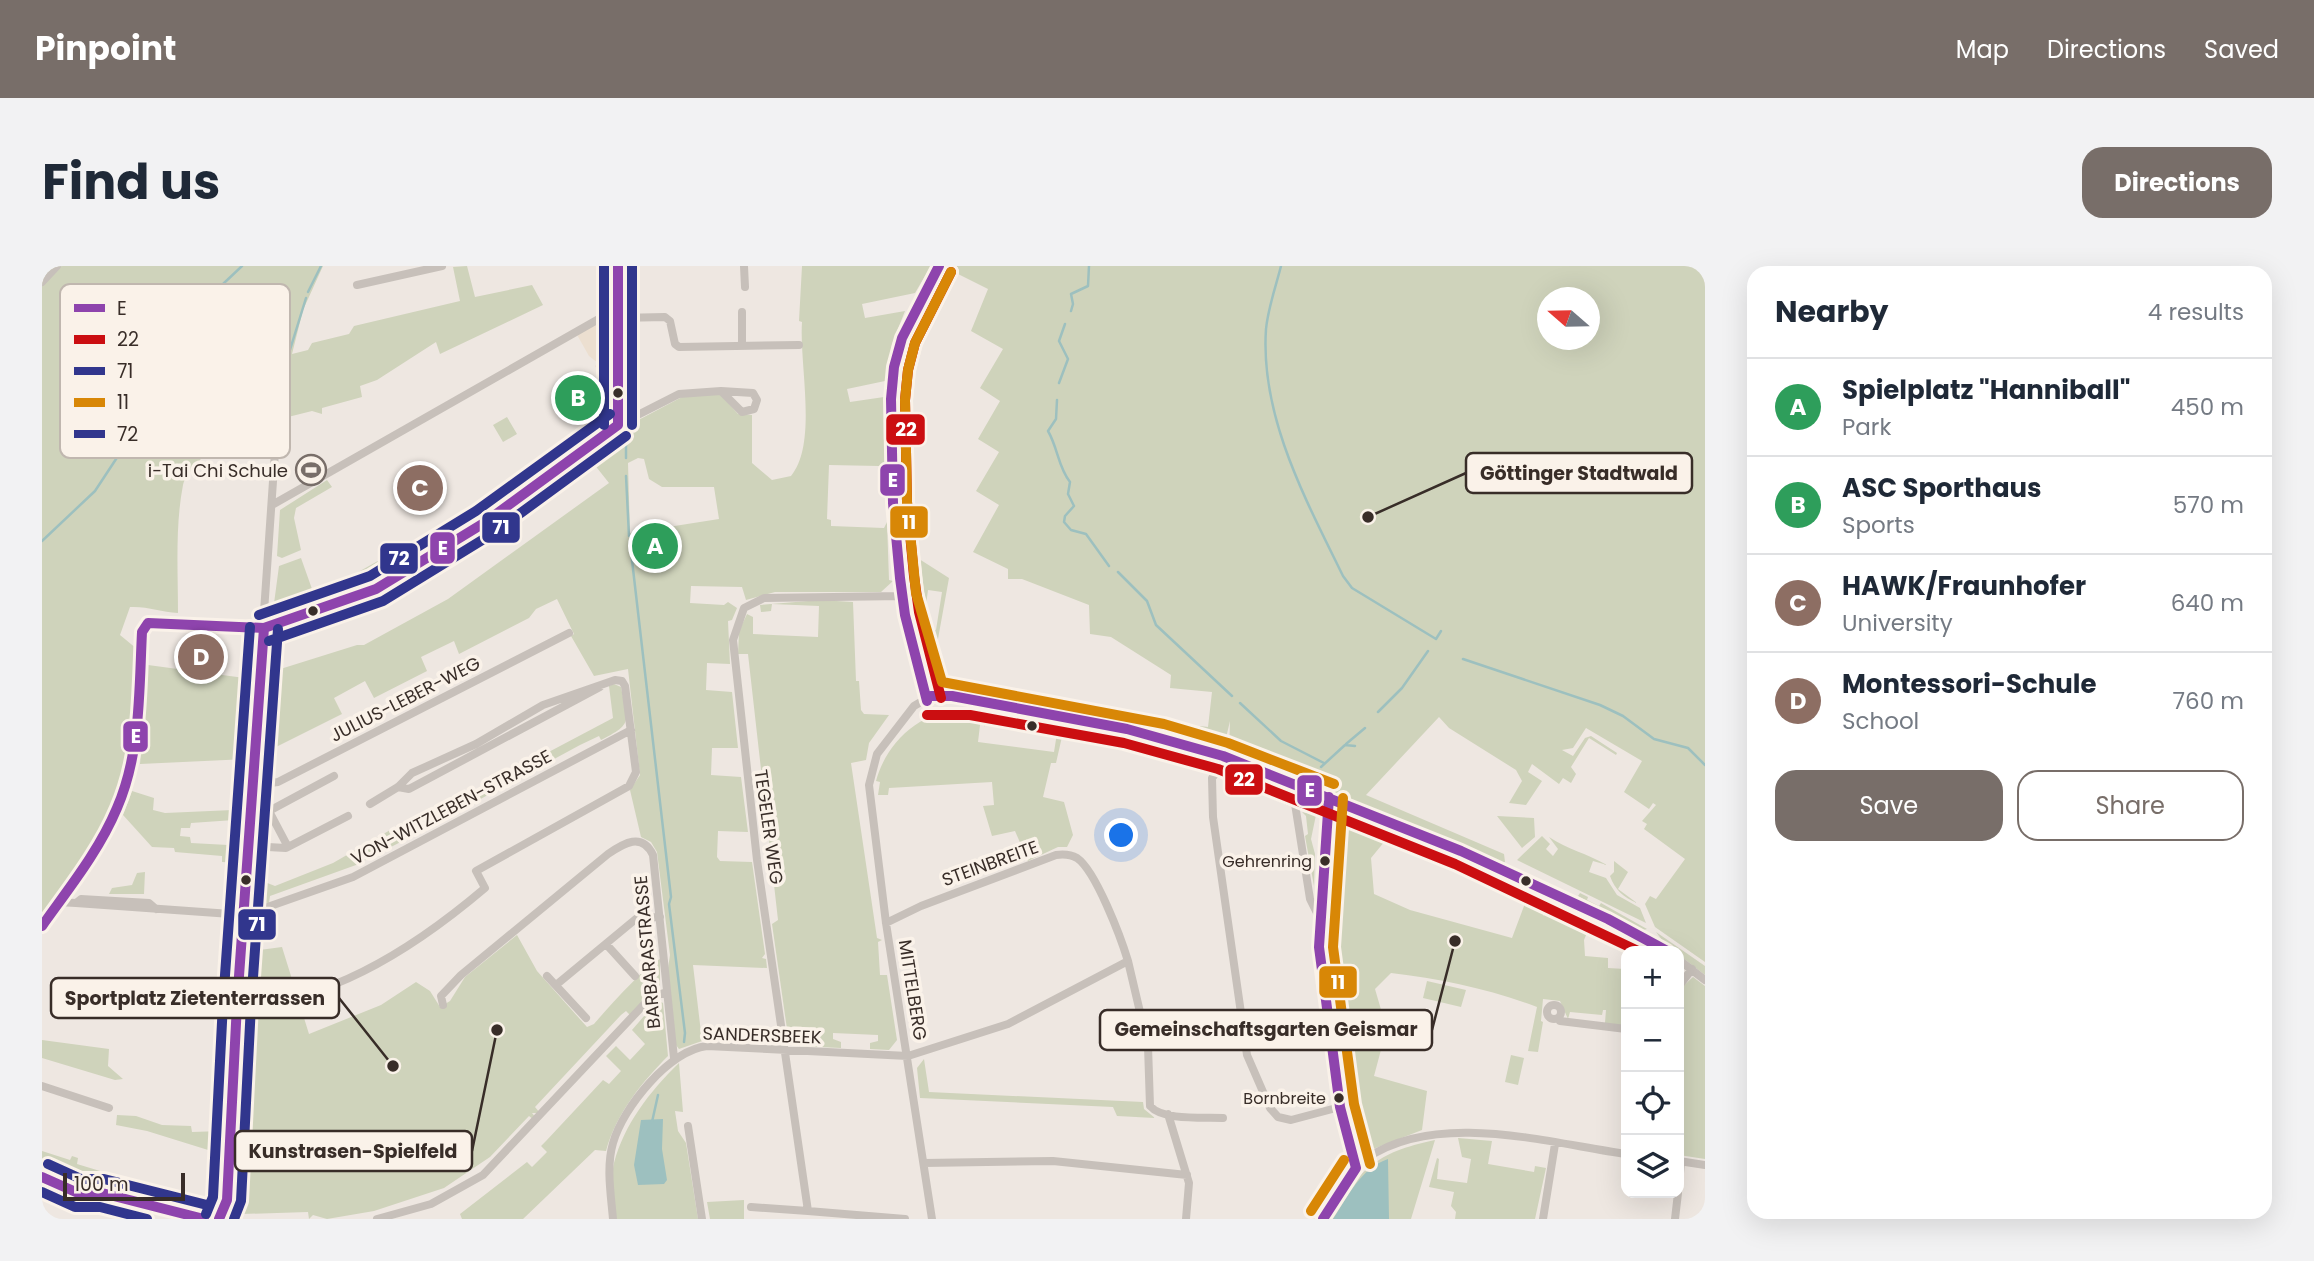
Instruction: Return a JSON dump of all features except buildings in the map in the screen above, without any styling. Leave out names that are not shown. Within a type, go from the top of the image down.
[{"type":"street","points":[[42,282],[57,266]]},
{"type":"street","points":[[357,285],[442,266]]},
{"type":"street","points":[[618,266],[618,425]]},
{"type":"street","points":[[744,266],[745,288]]},
{"type":"street","points":[[939,266],[906,326],[891,386],[893,503],[902,596],[929,699],[971,701],[1160,737],[1223,756],[1513,874],[1657,946]]},
{"type":"street","points":[[272,506],[618,308]]},
{"type":"street","points":[[742,312],[742,346]]},
{"type":"street","points":[[618,318],[665,317],[670,321],[675,344],[679,347],[799,345]]},
{"type":"street","points":[[42,926],[101,839],[125,787],[133,751],[142,632],[148,623],[180,621],[186,624],[264,628],[376,589],[484,523],[618,425],[679,394],[721,391]]},
{"type":"street","points":[[219,1219],[227,1200],[237,1004],[275,458]]},
{"type":"street","name":"TEGELER WEG","points":[[808,1211],[743,749],[733,640],[735,627],[744,608],[764,598],[902,596]]},
{"type":"street","name":"JULIUS-LEBER-WEG","points":[[254,785],[278,782],[569,633]]},
{"type":"street","points":[[237,1004],[276,1000],[346,979],[407,948],[485,888],[476,871],[629,786],[635,778],[636,769],[625,686],[619,680],[608,682],[543,705],[477,748],[412,773],[398,787],[370,804]]},
{"type":"street","name":"MITTELBERG","points":[[929,699],[914,706],[877,754],[872,766],[870,799],[886,923],[932,1219]]},
{"type":"street","name":"VON-WITZLEBEN-STRASSE","points":[[245,915],[353,877],[631,730]]},
{"type":"street","points":[[1319,917],[1310,899],[1295,804],[1218,771],[1212,778],[1213,817],[1247,1055],[1270,1108],[1278,1117],[1291,1120],[1340,1107]]},
{"type":"street","points":[[252,814],[269,811],[334,776]]},
{"type":"street","points":[[1329,797],[1319,917],[1323,986],[1340,1107],[1356,1168]]},
{"type":"street","points":[[269,811],[288,847]]},
{"type":"street","points":[[250,846],[288,847],[348,816]]},
{"type":"street","name":"BARBARASTRASSE","points":[[443,1005],[441,996],[461,975],[608,855],[632,840],[646,845],[653,855],[674,1058]]},
{"type":"street","name":"STEINBREITE","points":[[886,923],[947,895],[1056,855],[1069,855],[1082,862],[1105,902],[1128,961],[1148,1046],[1150,1107],[1168,1114]]},
{"type":"street","points":[[58,902],[76,902],[81,899],[146,903],[156,908],[245,915]]},
{"type":"street","points":[[556,985],[637,918],[660,917]]},
{"type":"street","points":[[606,944],[635,976]]},
{"type":"street","points":[[908,1056],[1008,1024],[1128,961]]},
{"type":"street","points":[[1684,963],[1705,980]]},
{"type":"street","points":[[1684,979],[1692,969]]},
{"type":"street","points":[[547,976],[586,1018]]},
{"type":"street","points":[[377,1219],[431,1204],[483,1175],[652,996],[667,992]]},
{"type":"street","points":[[1560,1020],[1621,1027]]},
{"type":"street","name":"SANDERSBEEK","points":[[613,1219],[610,1160],[615,1135],[633,1106],[674,1058],[687,1050],[707,1046],[908,1056]]},
{"type":"street","points":[[42,1086],[109,1108]]},
{"type":"street","points":[[1186,1219],[1190,1193],[1187,1175],[1168,1114],[1223,1118]]},
{"type":"street","points":[[688,1126],[702,1219]]},
{"type":"street","points":[[1323,1219],[1356,1168],[1387,1149],[1440,1133],[1477,1133],[1621,1153]]},
{"type":"street","points":[[1543,1219],[1555,1144]]},
{"type":"street","points":[[924,1163],[1054,1161],[1187,1175]]},
{"type":"street","points":[[1684,1162],[1705,1165]]},
{"type":"street","points":[[42,1177],[78,1193],[102,1193],[204,1219]]},
{"type":"street","points":[[1675,1219],[1677,1198]]},
{"type":"street","points":[[751,1207],[905,1219]]},
{"type":"green space","points":[[42,266],[323,266],[303,310],[292,354],[308,350],[312,343],[349,334],[354,326],[460,301],[453,267],[467,266],[475,297],[532,285],[543,305],[440,354],[436,342],[377,380],[360,386],[362,397],[322,408],[322,414],[312,411],[290,416],[290,284],[60,284],[60,458],[202,458],[187,475],[180,501],[177,549],[178,613],[130,607],[120,635],[137,649],[132,734],[121,784],[93,844],[42,918]]},
{"type":"green space","points":[[802,266],[931,266],[915,293],[862,304],[865,318],[905,311],[892,344],[885,381],[847,389],[850,402],[884,397],[885,473],[880,473],[879,466],[829,465],[827,519],[831,520],[831,526],[884,528],[887,522],[889,580],[893,581],[881,592],[775,592],[746,600],[742,587],[691,586],[690,603],[724,605],[728,602],[737,608],[732,620],[728,621],[730,664],[707,663],[706,690],[732,692],[738,748],[712,748],[711,775],[741,777],[748,832],[718,831],[717,857],[720,861],[752,862],[765,954],[762,958],[766,959],[767,968],[693,965],[702,1041],[679,1049],[676,1045],[668,968],[670,955],[657,852],[651,842],[641,837],[630,790],[640,775],[628,669],[594,676],[571,636],[574,634],[557,599],[536,609],[529,618],[459,654],[454,641],[421,657],[427,671],[374,698],[365,681],[334,698],[342,714],[272,749],[276,759],[264,758],[271,648],[274,671],[364,645],[448,599],[609,483],[586,454],[629,425],[682,397],[720,394],[738,414],[752,415],[752,463],[772,480],[791,476],[799,462],[806,424],[802,322],[799,321]],"holes":[[[638,458],[644,459],[649,479],[662,487],[714,487],[719,519],[630,533],[628,463]]]},
{"type":"green space","points":[[946,266],[1705,266],[1705,962],[1655,927],[1645,904],[1650,896],[1656,899],[1685,859],[1644,829],[1647,824],[1642,821],[1656,805],[1653,803],[1649,809],[1624,792],[1642,761],[1586,728],[1573,748],[1562,750],[1573,756],[1585,738],[1591,736],[1617,753],[1616,755],[1589,738],[1571,767],[1576,774],[1571,783],[1563,778],[1559,784],[1532,764],[1528,772],[1542,781],[1526,805],[1509,803],[1522,781],[1516,770],[1449,728],[1439,717],[1366,795],[1504,854],[1505,862],[1500,863],[1229,753],[1230,721],[1225,742],[1199,734],[1200,726],[1208,727],[1212,692],[1170,688],[1171,675],[1111,637],[1090,634],[1089,605],[1022,579],[1008,579],[1008,569],[973,552],[999,505],[976,491],[999,452],[978,439],[1000,401],[980,388],[1003,349],[971,331],[988,289],[952,271],[931,308],[925,304]]},
{"type":"green space","points":[[922,306],[929,311],[914,344],[901,392],[896,390],[901,357]]},
{"type":"green space","points":[[906,391],[905,433],[898,440],[896,406]]},
{"type":"green space","points":[[507,417],[517,434],[503,442],[493,425]]},
{"type":"green space","points":[[905,441],[906,486],[902,493],[898,491],[896,456]]},
{"type":"green space","points":[[327,480],[332,487],[296,508],[294,518],[301,550],[282,558],[277,556],[280,510]]},
{"type":"green space","points":[[501,491],[503,496],[484,510],[487,515],[472,526],[468,520],[421,549],[424,556],[414,561],[410,556],[353,587],[355,593],[345,597],[342,592],[332,596],[332,600],[301,610],[299,606],[276,614],[273,611],[279,566],[301,558],[312,589],[339,583]]},
{"type":"green space","points":[[916,557],[949,578],[934,661],[927,629],[936,630],[942,592],[928,590],[924,620],[914,579]]},
{"type":"green space","points":[[820,600],[853,602],[856,681],[859,681],[861,710],[864,714],[889,715],[869,743],[866,760],[851,763],[877,938],[882,940],[878,942],[880,975],[887,975],[897,1040],[889,1050],[870,1049],[870,1043],[878,1041],[878,1035],[833,1033],[833,1039],[841,1042],[841,1048],[798,1046],[788,1036],[772,924],[778,920],[748,654],[738,654],[739,631],[747,614],[753,617],[753,634],[818,637],[819,606],[772,604]]},
{"type":"green space","points":[[772,604],[771,611],[761,612],[760,605]]},
{"type":"green space","points":[[148,665],[252,679],[247,759],[140,764]]},
{"type":"green space","points":[[614,684],[621,687],[626,714],[624,725],[619,729],[601,740],[599,736],[580,745],[427,828],[422,819],[613,718],[609,686]]},
{"type":"green space","points":[[1049,700],[1089,707],[1088,717],[1049,709]]},
{"type":"green space","points":[[1097,708],[1159,723],[1160,730],[1096,718]]},
{"type":"green space","points":[[962,709],[977,710],[977,716],[981,717],[978,742],[1054,752],[1058,727],[1064,728],[1056,763],[1051,763],[1043,797],[1064,802],[1073,835],[1067,847],[1058,847],[1028,861],[1015,831],[992,836],[983,806],[994,805],[992,782],[889,788],[888,795],[878,795],[880,782],[876,781],[888,753],[897,741],[933,715]]},
{"type":"green space","points":[[987,716],[1013,719],[1013,722],[1052,725],[1052,737],[1050,730],[987,722],[984,727]]},
{"type":"green space","points":[[1219,762],[1310,796],[1315,801],[1317,810],[1301,809],[1295,797],[1223,768],[1216,769]]},
{"type":"green space","points":[[132,791],[154,798],[153,810],[165,813],[233,810],[234,802],[244,802],[241,842],[233,834],[234,820],[191,823],[190,828],[181,828],[180,836],[190,837],[191,843],[228,845],[228,841],[241,848],[240,863],[222,862],[222,856],[152,847],[123,815]]},
{"type":"green space","points":[[1302,812],[1316,815],[1311,839],[1315,854],[1314,886],[1305,836],[1308,834],[1306,816]]},
{"type":"green space","points":[[1357,815],[1394,830],[1371,858],[1374,894],[1410,910],[1512,938],[1530,890],[1535,892],[1531,901],[1543,907],[1543,916],[1548,909],[1566,917],[1566,921],[1569,919],[1589,928],[1584,940],[1585,956],[1608,958],[1608,968],[1621,969],[1621,1025],[1605,1023],[1606,1010],[1603,1010],[1602,1015],[1570,1012],[1568,1019],[1560,1001],[1543,999],[1543,1022],[1538,1052],[1528,1051],[1537,1007],[1465,986],[1391,973],[1375,989],[1382,1013],[1390,1016],[1374,1076],[1427,1091],[1422,1130],[1368,1151],[1356,1148],[1350,1134],[1343,1094],[1325,952],[1332,872],[1336,872],[1336,867],[1333,866],[1337,828],[1344,817]]},
{"type":"green space","points":[[1497,816],[1534,818],[1535,837],[1522,848]]},
{"type":"green space","points":[[411,818],[413,822],[416,820],[422,831],[356,865],[270,896],[269,903],[256,902],[257,879],[275,886],[333,863]]},
{"type":"green space","points":[[1542,836],[1550,844],[1546,849],[1553,856],[1558,849],[1549,837],[1607,865],[1593,861],[1589,872],[1606,878],[1617,895],[1640,908],[1646,923],[1517,860]]},
{"type":"green space","points":[[1614,861],[1628,872],[1618,889],[1637,903],[1624,896],[1614,885],[1610,876],[1614,872]]},
{"type":"green space","points":[[145,872],[144,894],[109,894],[112,888],[132,885],[137,873]]},
{"type":"green space","points":[[1580,893],[1588,897],[1587,900],[1599,906],[1601,903],[1647,929],[1640,931],[1578,896]]},
{"type":"green space","points":[[222,920],[230,922],[235,930],[235,945],[227,952],[221,947]]},
{"type":"green space","points":[[1656,932],[1676,946],[1666,946]]},
{"type":"green space","points":[[517,935],[537,971],[587,1027],[594,1024],[637,978],[660,959],[660,987],[631,1016],[626,1011],[621,1015],[535,1107],[540,1113],[532,1113],[536,1118],[534,1120],[529,1116],[490,1157],[444,1188],[374,1211],[327,1219],[313,1215],[309,1219],[308,1212],[242,1214],[230,1209],[235,1143],[244,1099],[239,1090],[245,952],[282,947],[309,1034],[381,1005],[416,982],[430,991],[440,1007],[450,1001],[465,977]]},
{"type":"green space","points":[[1684,951],[1705,966],[1705,975],[1684,959]]},
{"type":"green space","points":[[1693,977],[1705,986],[1705,1159],[1684,1156],[1684,985]]},
{"type":"green space","points":[[1427,981],[1466,990],[1461,1007],[1423,998]]},
{"type":"green space","points":[[658,1000],[663,1003],[668,1056],[640,1087],[624,1111],[606,1151],[595,1150],[523,1219],[462,1219],[460,1214],[527,1162],[532,1167],[547,1152],[541,1146],[603,1080],[609,1084],[621,1071],[606,1056],[616,1046],[630,1060],[645,1044],[632,1030]]},
{"type":"green space","points":[[42,1040],[109,1049],[108,1066],[123,1079],[115,1080],[42,1058]]},
{"type":"green space","points":[[1511,1055],[1524,1058],[1518,1085],[1505,1082]]},
{"type":"green space","points":[[924,1059],[929,1092],[1143,1102],[1144,1109],[1155,1118],[1117,1116],[1113,1107],[920,1098],[917,1068]]},
{"type":"green space","points":[[679,1063],[683,1112],[675,1111],[678,1131],[686,1143],[698,1219],[616,1219],[612,1177],[618,1149],[639,1110]]},
{"type":"green space","points":[[117,1115],[136,1116],[162,1125],[191,1126],[192,1132],[222,1131],[221,1154],[147,1131],[116,1125]]},
{"type":"green space","points":[[1458,1138],[1492,1141],[1488,1164],[1534,1172],[1535,1166],[1546,1168],[1535,1219],[1455,1219],[1456,1212],[1451,1206],[1454,1192],[1429,1187],[1437,1158],[1437,1179],[1467,1183],[1471,1159],[1462,1157]]},
{"type":"green space","points":[[1435,1140],[1411,1219],[1328,1219],[1350,1187],[1371,1166],[1397,1151]]},
{"type":"green space","points":[[42,1151],[70,1160],[72,1156],[78,1158],[77,1164],[202,1202],[213,1185],[214,1165],[219,1158],[224,1160],[220,1203],[211,1214],[102,1182],[82,1183],[42,1165]]},
{"type":"green space","points":[[744,1200],[744,1219],[710,1219],[707,1202]]},
{"type":"shaded area","points":[[618,308],[618,379],[602,378],[595,366],[598,363],[589,356],[576,333]]},
{"type":"water","points":[[663,1119],[662,1149],[667,1180],[664,1184],[638,1185],[634,1165],[641,1120]]},
{"type":"water","points":[[1388,1159],[1389,1219],[1333,1219],[1363,1176],[1378,1163]]},
{"type":"waterway","points":[[223,284],[242,266]]},
{"type":"waterway","points":[[308,292],[321,266]]},
{"type":"waterway","points":[[1071,311],[1071,294],[1088,286],[1089,266]]},
{"type":"waterway","points":[[1281,266],[1267,321],[1266,362],[1278,426],[1301,488],[1343,576],[1352,588],[1436,639],[1441,631]]},
{"type":"waterway","points":[[290,350],[306,298]]},
{"type":"waterway","points":[[1059,383],[1068,359],[1059,341],[1065,324]]},
{"type":"waterway","points":[[1057,400],[1056,419],[1048,431],[1070,482],[1068,494],[1074,506],[1065,516],[1064,522],[1071,530],[1086,534],[1109,566]]},
{"type":"waterway","points":[[626,442],[626,458]]},
{"type":"waterway","points":[[42,541],[95,491],[117,458]]},
{"type":"waterway","points":[[626,476],[629,536]]},
{"type":"waterway","points":[[506,484],[512,493]]},
{"type":"waterway","points":[[630,543],[671,897],[669,904],[684,1042]]},
{"type":"waterway","points":[[1118,572],[1147,601],[1156,625],[1232,696]]},
{"type":"waterway","points":[[1378,712],[1402,688],[1428,651]]},
{"type":"waterway","points":[[1463,659],[1600,705],[1623,716],[1654,739],[1688,748],[1705,765]]},
{"type":"waterway","points":[[1240,703],[1281,741],[1324,763]]},
{"type":"waterway","points":[[1346,744],[1365,728]]},
{"type":"waterway","points":[[1321,767],[1345,745],[1355,746]]},
{"type":"waterway","points":[[652,1122],[658,1095]]},
{"type":"transit line","name":"72","points":[[604,266],[604,425]]},
{"type":"transit line","name":"E","points":[[618,266],[618,425]]},
{"type":"transit line","name":"71","points":[[632,266],[632,425]]},
{"type":"transit line","name":"E","points":[[927,701],[905,615],[900,578],[893,503],[891,399],[894,367],[902,338],[939,266]]},
{"type":"transit line","name":"22","points":[[941,698],[919,612],[914,576],[907,502],[905,400],[908,370],[915,343],[951,272]]},
{"type":"transit line","name":"11","points":[[951,272],[915,343],[908,370],[905,400],[907,502],[916,593],[942,682],[1164,724],[1228,743],[1334,784]]},
{"type":"transit line","name":"72","points":[[259,615],[370,576],[476,511],[610,414]]},
{"type":"transit line","name":"E","points":[[42,926],[83,869],[110,824],[125,787],[135,743],[142,632],[148,623],[264,628],[376,589],[484,523],[618,425]]},
{"type":"transit line","name":"71","points":[[269,641],[383,601],[492,534],[626,436]]},
{"type":"transit line","name":"72","points":[[206,1214],[213,1197],[223,1003],[250,627]]},
{"type":"transit line","name":"E","points":[[219,1219],[227,1200],[237,1004],[264,628]]},
{"type":"transit line","name":"71","points":[[234,1219],[241,1201],[251,1005],[278,629]]},
{"type":"transit line","name":"E","points":[[931,696],[952,696],[1127,729],[1223,756],[1461,851],[1608,919],[1658,946]]},
{"type":"transit line","name":"22","points":[[927,715],[970,715],[1124,743],[1218,769],[1455,864],[1627,946]]},
{"type":"transit line","name":"E","points":[[1329,797],[1319,947],[1340,1107],[1356,1168]]},
{"type":"transit line","name":"11","points":[[1343,798],[1333,947],[1354,1104],[1370,1164]]},
{"type":"transit line","name":"11","points":[[1311,1211],[1344,1160]]},
{"type":"transit line","name":"72","points":[[48,1164],[81,1179],[104,1179],[207,1205]]},
{"type":"transit line","name":"E","points":[[1323,1219],[1356,1168]]},
{"type":"transit line","name":"E","points":[[42,1177],[78,1193],[102,1193],[204,1219]]},
{"type":"transit line","name":"71","points":[[42,1192],[75,1207],[100,1207],[147,1219]]},
{"type":"place","name":"ASC Sporthaus","points":[[578,398]]},
{"type":"place","name":"i-Tai Chi Schule","points":[[311,470]]},
{"type":"place","name":"HAWK/Fraunhofer","points":[[420,488]]},
{"type":"place","name":"Göttinger Stadtwald","points":[[1368,517]]},
{"type":"place","name":"Spielplatz \"Hanniball\"","points":[[655,546]]},
{"type":"place","name":"Montessori-Schule","points":[[201,657]]},
{"type":"place","name":"Gehrenring","points":[[1325,861]]},
{"type":"place","name":"Gemeinschaftsgarten Geismar","points":[[1455,941]]},
{"type":"place","name":"Kunstrasen-Spielfeld","points":[[497,1030]]},
{"type":"place","name":"Sportplatz Zietenterrassen","points":[[393,1066]]},
{"type":"place","name":"Bornbreite","points":[[1339,1098]]}]
